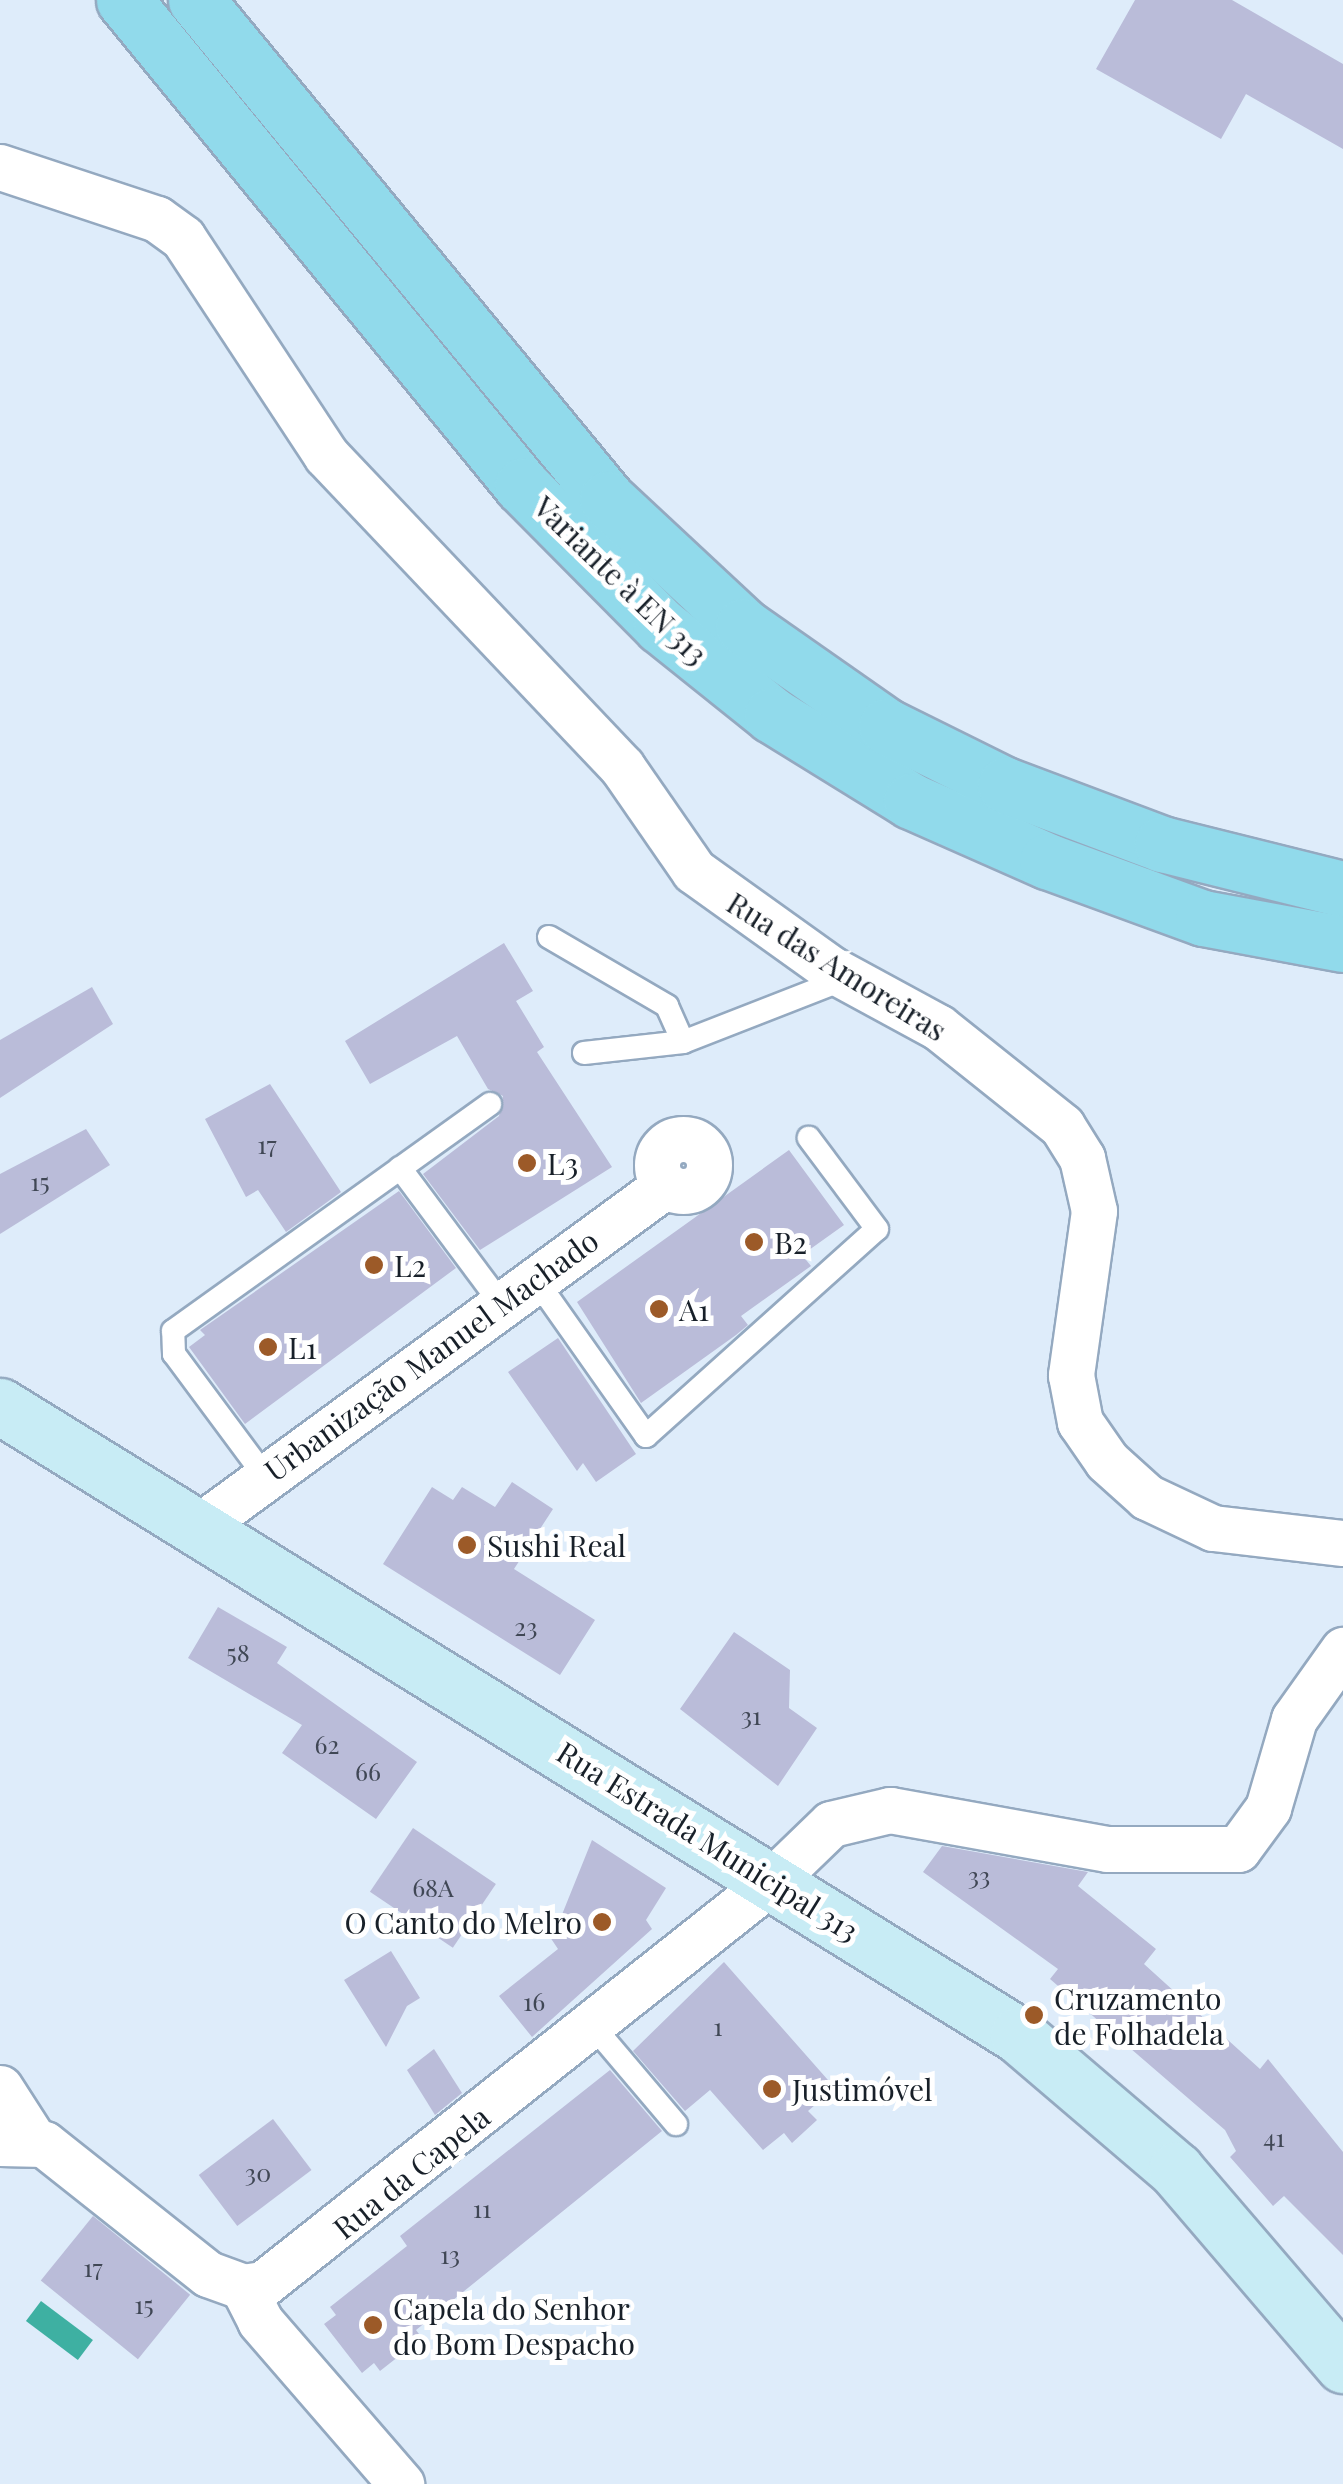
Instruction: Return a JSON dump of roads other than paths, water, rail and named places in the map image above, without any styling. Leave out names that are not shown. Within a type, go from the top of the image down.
[{"type":"main road","name":"Variante à EN 313","points":[[124,0],[522,486],[661,626],[772,715],[911,802],[1047,861],[1203,918],[1343,944]]},
{"type":"main road","name":"Variante à EN 313","points":[[196,0],[607,499],[743,626],[886,726],[1005,785],[1162,844],[1343,889]]},
{"type":"main road","name":"Rua Estrada Municipal 313","points":[[0,1406],[1018,2035],[1176,2170],[1343,2365]]},
{"type":"street","name":"Rua das Amoreiras","points":[[0,167],[157,219],[183,238],[326,455],[622,767],[694,871],[848,978],[954,1039],[1062,1126],[1082,1158],[1094,1211],[1071,1375],[1080,1422],[1106,1461],[1147,1497],[1213,1528],[1343,1543]]},
{"type":"street","name":"Urbanização Manuel Machado","points":[[197,1528],[264,1474],[666,1185]]},
{"type":"street","name":"Rua da Capela","points":[[243,2287],[289,2270],[772,1881],[831,1824],[890,1810],[1106,1850],[1238,1850],[1268,1808],[1294,1719],[1343,1650]]},
{"type":"street","points":[[0,2088],[17,2142],[208,2274],[243,2287],[260,2320],[401,2484]]},
{"type":"lane","points":[[549,936],[666,1006],[684,1042]]},
{"type":"lane","points":[[584,1053],[684,1042],[848,978]]},
{"type":"lane","points":[[264,1474],[174,1354],[173,1331],[490,1104]]},
{"type":"lane","points":[[400,1168],[519,1293],[646,1436],[877,1229],[809,1138]]},
{"type":"lane","points":[[592,2025],[676,2124]]},
{"type":"place","name":"L3","points":[[527,1163]]},
{"type":"place","name":"B2","points":[[754,1242]]},
{"type":"place","name":"L2","points":[[374,1265]]},
{"type":"place","name":"A1","points":[[659,1309]]},
{"type":"place","name":"L1","points":[[268,1347]]},
{"type":"place","name":"Sushi Real","points":[[467,1545]]},
{"type":"place","name":"O Canto do Melro","points":[[602,1922]]},
{"type":"place","name":"Cruzamento de Folhadela","points":[[1034,2015]]},
{"type":"place","name":"Justimóvel","points":[[772,2089]]},
{"type":"place","name":"Capela do Senhor do Bom Despacho","points":[[373,2325]]}]
